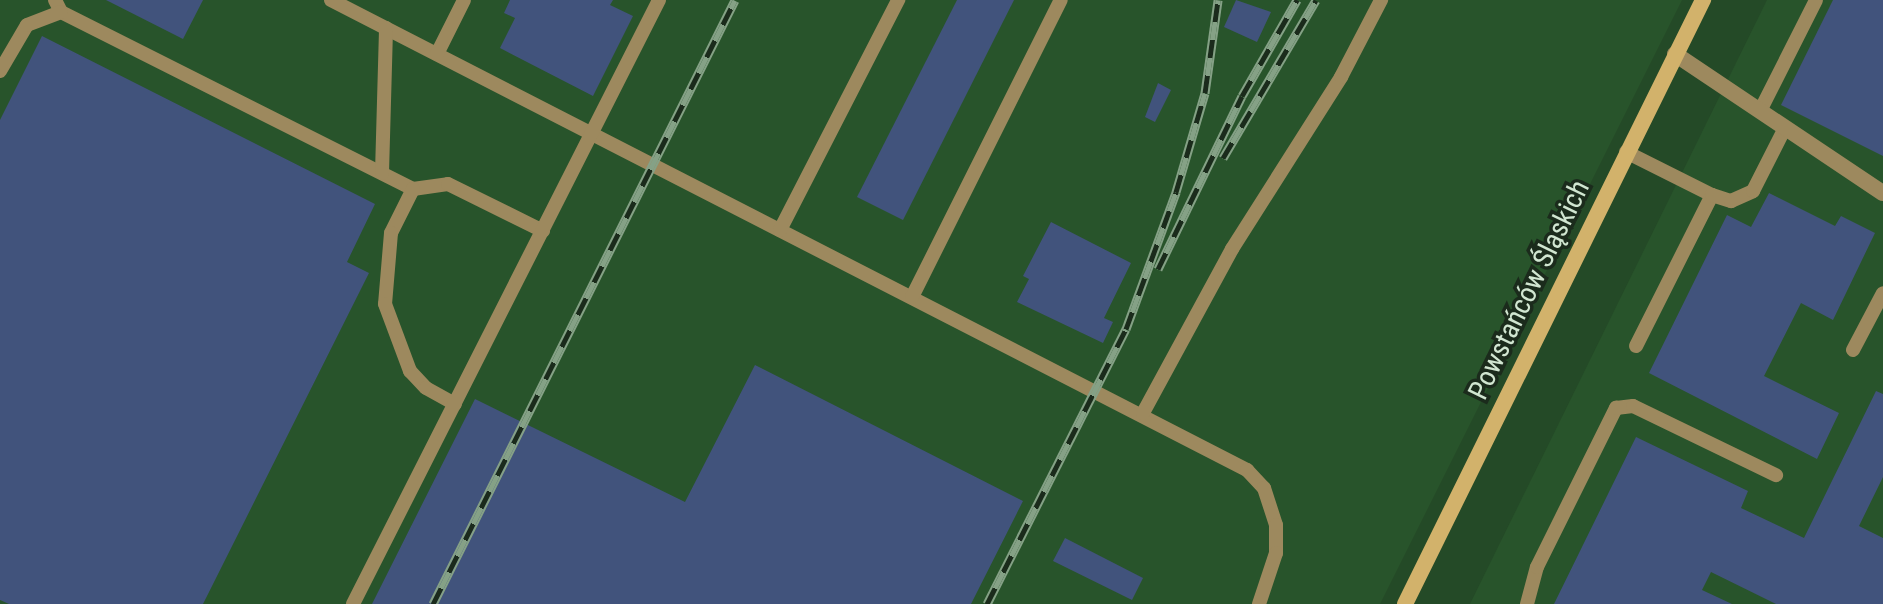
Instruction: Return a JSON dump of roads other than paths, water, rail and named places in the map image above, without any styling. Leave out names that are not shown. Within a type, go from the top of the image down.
[{"type":"main road","name":"Powstańców Śląskich","points":[[1405,604],[1703,0]]},
{"type":"street","points":[[1675,54],[1883,193]]},
{"type":"lane","points":[[331,0],[1143,413],[1247,470],[1264,488],[1276,525],[1276,553],[1259,604]]},
{"type":"lane","points":[[437,54],[464,0]]},
{"type":"lane","points":[[353,604],[659,0]]},
{"type":"lane","points":[[780,230],[898,0]]},
{"type":"lane","points":[[912,297],[1061,0]]},
{"type":"lane","points":[[1143,413],[1232,249],[1341,77],[1381,0]]},
{"type":"lane","points":[[1760,111],[1816,0]]},
{"type":"lane","points":[[0,71],[27,25],[58,6],[413,189],[448,184],[543,231]]},
{"type":"lane","points":[[382,173],[386,28]]},
{"type":"lane","points":[[1626,152],[1712,195],[1731,201],[1753,191],[1785,128]]},
{"type":"lane","points":[[413,189],[391,233],[385,304],[410,371],[426,388],[455,404]]},
{"type":"lane","points":[[1636,346],[1712,195]]},
{"type":"lane","points":[[1853,350],[1883,293]]},
{"type":"lane","points":[[1527,604],[1537,567],[1616,408],[1633,406],[1776,475]]},
{"type":"railway","points":[[433,604],[735,0]]},
{"type":"railway","points":[[987,604],[1126,329],[1176,192],[1205,93],[1218,0]]},
{"type":"railway","points":[[1158,269],[1242,96],[1297,0]]},
{"type":"railway","points":[[1223,158],[1316,0]]}]
